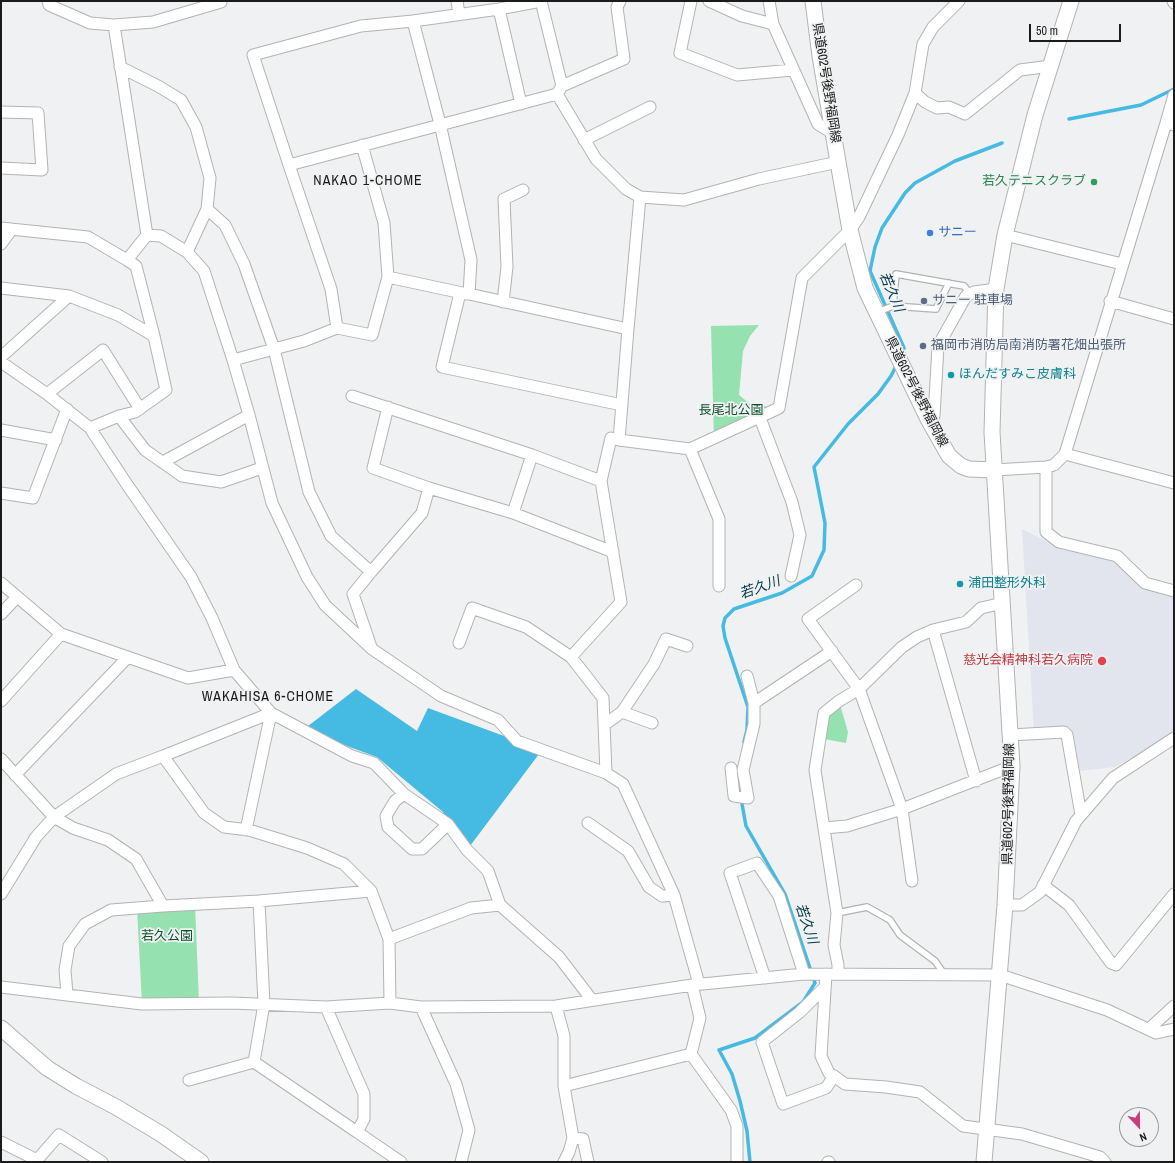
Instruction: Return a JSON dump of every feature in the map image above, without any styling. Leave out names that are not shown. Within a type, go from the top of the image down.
[{"type":"main road","name":"県道602号後野福岡線","points":[[813,1],[820,56],[850,230],[865,288],[898,359],[928,419],[949,456],[961,466],[969,469],[994,470],[1012,766],[1006,905],[984,1162]]},
{"type":"main road","points":[[994,470],[992,432],[996,290],[1005,235],[1035,115],[1071,1]]},
{"type":"main road","points":[[1,1028],[47,1068],[161,1134],[201,1162]]},
{"type":"street","points":[[48,1],[50,5],[90,23],[114,25],[153,22],[221,1]]},
{"type":"street","points":[[457,1],[458,14]]},
{"type":"street","points":[[337,328],[331,289],[253,55],[361,26],[413,21],[499,9],[541,1],[560,90],[584,140],[596,159],[626,189],[640,197],[684,200],[760,179],[838,162]]},
{"type":"street","points":[[289,165],[440,124],[521,104],[560,90],[624,58],[618,7],[620,1]]},
{"type":"street","points":[[691,1],[680,53],[737,75],[793,70]]},
{"type":"street","points":[[709,1],[742,16],[773,24]]},
{"type":"street","points":[[769,1],[773,24],[818,124],[834,134]]},
{"type":"street","points":[[571,657],[621,602],[601,481],[611,438],[690,449],[780,408],[802,278],[850,230],[859,217],[898,134],[915,93],[923,44],[933,27],[959,1]]},
{"type":"street","points":[[499,9],[521,104]]},
{"type":"street","points":[[413,21],[440,124],[471,260],[465,293],[442,367],[622,405]]},
{"type":"street","points":[[114,25],[147,235],[127,260]]},
{"type":"street","points":[[915,93],[925,102],[937,108],[949,107],[965,114],[1020,70],[1051,66]]},
{"type":"street","points":[[120,67],[158,86],[180,100],[196,127],[210,178],[207,209],[187,252]]},
{"type":"street","points":[[994,470],[1046,467],[1054,465],[1065,454],[1110,301],[1170,124],[1174,95]]},
{"type":"street","points":[[584,140],[650,107]]},
{"type":"street","points":[[1,112],[38,113],[42,170],[1,168]]},
{"type":"street","points":[[233,360],[304,341],[337,328],[372,335],[388,278],[384,222],[362,145]]},
{"type":"street","points":[[502,302],[507,267],[504,199],[523,190]]},
{"type":"street","points":[[619,440],[640,197]]},
{"type":"street","points":[[207,209],[225,225],[244,264],[274,349],[309,492],[331,536],[371,572]]},
{"type":"street","points":[[1,228],[88,237],[136,266],[166,390],[135,412],[119,416],[90,428]]},
{"type":"street","points":[[1,244],[12,229]]},
{"type":"street","points":[[147,235],[161,236],[187,252],[204,271],[233,360],[272,502],[307,577],[325,605],[372,650],[441,696],[498,720],[517,741],[606,773],[623,784],[674,895],[696,985],[700,1018],[691,1054]]},
{"type":"street","points":[[1005,235],[1122,264]]},
{"type":"street","points":[[388,278],[465,293],[628,329]]},
{"type":"street","points":[[1,288],[69,296],[118,315],[154,336]]},
{"type":"street","points":[[928,419],[934,416],[938,346],[966,296],[974,292],[996,290]]},
{"type":"street","points":[[1,357],[69,296]]},
{"type":"street","points":[[1110,301],[1174,319]]},
{"type":"street","points":[[47,394],[103,350],[140,409]]},
{"type":"street","points":[[1,362],[68,409],[90,428],[191,577],[212,618],[234,670],[271,713],[352,756],[374,763],[404,794],[448,824],[467,850],[488,871],[500,905],[559,957],[592,1000]]},
{"type":"street","points":[[352,396],[532,455],[601,481]]},
{"type":"street","points":[[388,407],[373,468],[429,488],[513,514],[613,552]]},
{"type":"street","points":[[1,493],[33,498],[68,409]]},
{"type":"street","points":[[163,462],[249,415]]},
{"type":"street","points":[[119,416],[145,450],[182,476],[221,482],[262,468]]},
{"type":"street","points":[[760,418],[792,502],[800,534],[791,576]]},
{"type":"street","points":[[1,430],[56,440]]},
{"type":"street","points":[[690,449],[719,519],[719,586]]},
{"type":"street","points":[[1065,454],[1174,483]]},
{"type":"street","points":[[513,514],[532,455]]},
{"type":"street","points":[[1046,467],[1046,532],[1059,542],[1117,556],[1145,583],[1174,591]]},
{"type":"street","points":[[372,650],[353,594],[422,513],[429,488]]},
{"type":"street","points":[[1,583],[61,634],[188,678],[234,670]]},
{"type":"street","points":[[856,585],[808,619],[859,689],[902,809],[912,881]]},
{"type":"street","points":[[1,614],[17,597]]},
{"type":"street","points":[[838,974],[838,965],[834,945],[837,913],[815,770],[824,712],[859,689],[902,647],[918,637],[933,630],[966,622],[981,608],[1003,603]]},
{"type":"street","points":[[459,643],[472,608],[526,627],[571,657],[603,698],[606,773]]},
{"type":"street","points":[[933,630],[976,781]]},
{"type":"street","points":[[1,701],[61,634]]},
{"type":"street","points":[[604,725],[622,712],[654,664],[666,639],[687,646]]},
{"type":"street","points":[[754,703],[832,651]]},
{"type":"street","points":[[15,775],[128,657]]},
{"type":"street","points":[[731,768],[734,796],[748,798],[743,770],[754,724],[754,703],[747,676]]},
{"type":"street","points":[[622,712],[652,723]]},
{"type":"street","points":[[2,888],[36,837],[54,817],[116,774],[271,713]]},
{"type":"street","points":[[246,830],[271,713]]},
{"type":"street","points":[[1010,735],[1064,732],[1067,735],[1081,815]]},
{"type":"street","points":[[1006,905],[1022,905],[1040,892],[1076,821],[1112,778],[1174,738]]},
{"type":"street","points":[[163,756],[204,813],[224,827],[246,830],[307,848],[344,864],[371,891],[389,939],[390,1004]]},
{"type":"street","points":[[1,759],[54,817],[73,828],[108,840],[136,859],[162,906]]},
{"type":"street","points":[[824,828],[847,826],[902,809],[1012,766]]},
{"type":"street","points":[[404,794],[395,801],[386,816],[388,827],[412,849],[422,849],[448,824]]},
{"type":"street","points":[[588,823],[628,851],[649,887],[662,896],[674,895]]},
{"type":"street","points":[[765,978],[730,873],[757,862],[779,896],[806,974]]},
{"type":"street","points":[[1043,885],[1069,905],[1111,963],[1116,965],[1174,894]]},
{"type":"street","points":[[67,994],[65,970],[69,946],[85,924],[111,910],[259,901],[371,891]]},
{"type":"street","points":[[254,1062],[264,1004],[259,901]]},
{"type":"street","points":[[389,939],[471,908],[500,905]]},
{"type":"street","points":[[1,987],[142,1004],[264,1004],[326,1007],[390,1004],[421,1007],[556,1006],[696,985],[806,974],[1000,975],[1107,1010],[1156,1033],[1174,1029]]},
{"type":"street","points":[[823,974],[825,987],[821,1056],[829,1073],[845,1084],[886,1087],[920,1092],[963,1126],[1022,1134],[1100,1157],[1105,1162]]},
{"type":"street","points":[[825,987],[800,1012],[762,1042],[783,1104],[826,1088],[834,1076]]},
{"type":"street","points":[[556,1006],[564,1036],[564,1086],[573,1138],[564,1162]]},
{"type":"street","points":[[1149,1029],[1174,1006]]},
{"type":"street","points":[[326,1007],[364,1094],[364,1119],[357,1132]]},
{"type":"street","points":[[421,1007],[456,1084],[469,1130],[461,1162]]},
{"type":"street","points":[[564,1086],[691,1054]]},
{"type":"street","points":[[691,1054],[732,1110],[737,1126],[737,1162]]},
{"type":"street","points":[[190,1080],[254,1062],[401,1162]]},
{"type":"street","points":[[1,1142],[36,1161],[59,1135],[102,1162]]},
{"type":"street","points":[[573,1138],[583,1139],[588,1162]]},
{"type":"lane","points":[[893,306],[896,274],[964,286],[970,294]]},
{"type":"lane","points":[[876,313],[893,306],[936,309],[949,283]]},
{"type":"lane","points":[[837,913],[867,907],[890,920],[900,935],[935,961],[944,974]]},
{"type":"shaded area","name":"慈光会精神科若久病院","points":[[1022,529],[1062,549],[1118,562],[1146,587],[1174,592],[1174,736],[1115,767],[1080,771],[1071,730],[1034,732]]},
{"type":"green space","name":"長尾北公園","points":[[759,325],[750,336],[743,351],[739,395],[750,404],[779,408],[714,439],[711,326]]},
{"type":"green space","points":[[839,701],[848,732],[846,743],[819,738],[824,713]]},
{"type":"green space","name":"若久公園","points":[[195,904],[199,1003],[142,1004],[137,908]]},
{"type":"water","points":[[356,689],[417,731],[428,708],[542,750],[467,850],[443,812],[377,757],[303,730]]},
{"type":"waterway","name":"若久川","points":[[1069,119],[1141,105],[1174,89]]},
{"type":"waterway","name":"若久川","points":[[902,353],[904,348],[870,271],[875,247],[882,228],[905,193],[915,183],[955,161],[1002,143]]},
{"type":"waterway","name":"若久川","points":[[744,742],[747,730],[748,707],[725,638],[723,626],[725,618],[734,609],[782,593],[812,576],[824,550],[825,523],[814,467],[848,424],[878,394],[891,376],[897,364]]},
{"type":"waterway","name":"若久川","points":[[739,768],[737,776],[746,826],[785,894],[815,983],[803,1002],[755,1038],[719,1050],[732,1074],[740,1101],[747,1131],[750,1162]]},
{"type":"place","name":"若久テニスクラブ","points":[[1094,182]]},
{"type":"place","name":"サニー","points":[[930,233]]},
{"type":"place","name":"サニー 駐車場","points":[[924,301]]},
{"type":"place","name":"福岡市消防局南消防署花畑出張所","points":[[923,346]]},
{"type":"place","name":"ほんだすみこ皮膚科","points":[[951,375]]},
{"type":"place","name":"浦田整形外科","points":[[960,584]]},
{"type":"place","name":"慈光会精神科若久病院","points":[[1102,661]]},
{"type":"district","name":"NAKAO 1-CHOME","points":[[368,181]]},
{"type":"district","name":"WAKAHISA 6-CHOME","points":[[268,697]]}]
